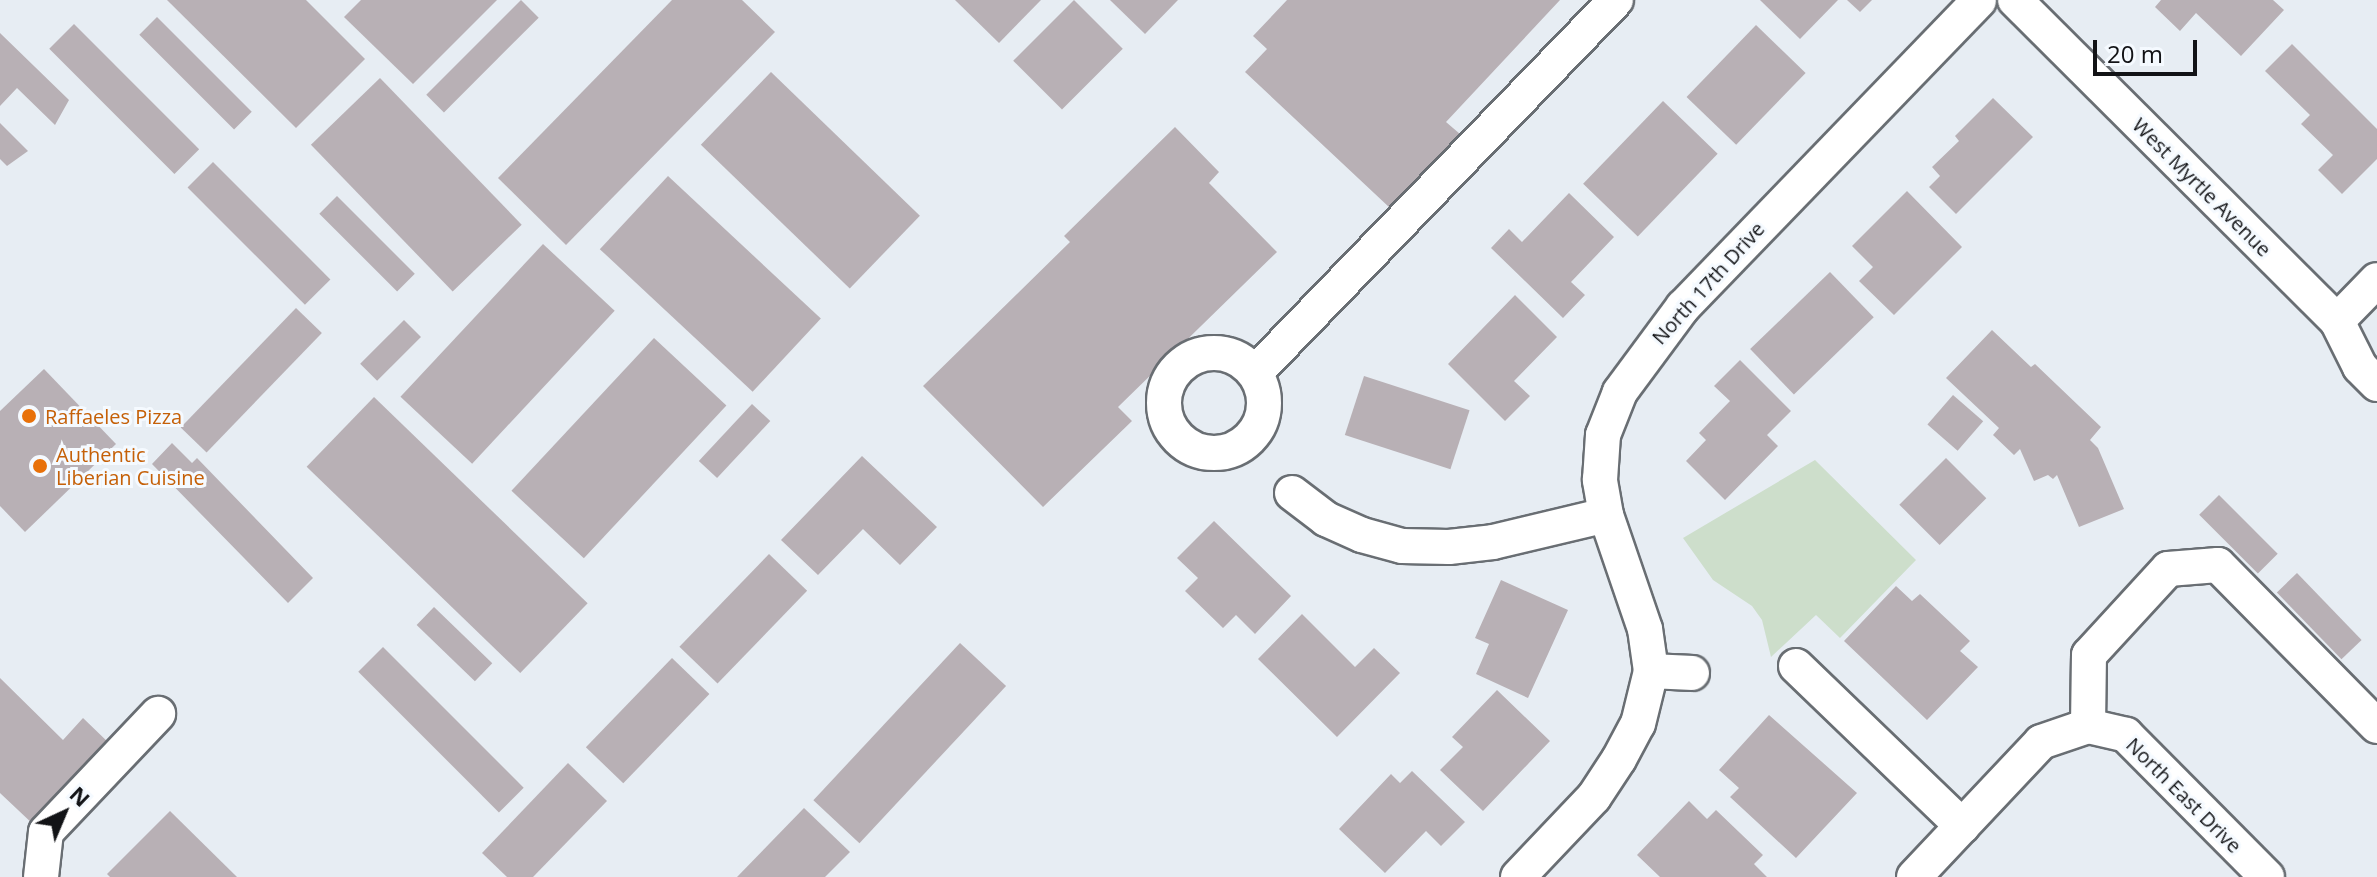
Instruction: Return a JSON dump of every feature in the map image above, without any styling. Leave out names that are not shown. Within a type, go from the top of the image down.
[{"type":"street","points":[[1255,373],[1616,0]]},
{"type":"street","name":"North 17th Drive","points":[[1518,877],[1594,797],[1619,759],[1638,724],[1651,671],[1645,629],[1606,515],[1600,480],[1603,435],[1620,392],[1647,351],[1683,307],[1979,0]]},
{"type":"street","name":"West Myrtle Avenue","points":[[2015,0],[2337,321],[2360,367],[2377,384]]},
{"type":"street","points":[[2337,321],[2377,280]]},
{"type":"street","points":[[1292,493],[1326,519],[1362,535],[1402,546],[1449,547],[1493,542],[1606,515]]},
{"type":"street","points":[[1914,877],[2041,742],[2088,726],[2089,655],[2168,569],[2218,565],[2377,726]]},
{"type":"street","points":[[1796,666],[1962,826]]},
{"type":"street","points":[[1651,671],[1692,673]]},
{"type":"street","points":[[41,877],[46,832],[158,714]]},
{"type":"street","name":"North East Drive","points":[[2088,726],[2126,735],[2267,877]]},
{"type":"green space","points":[[1815,460],[1916,560],[1840,638],[1816,615],[1771,657],[1762,620],[1752,606],[1713,580],[1683,538]]},
{"type":"building","points":[[167,0],[306,0],[365,59],[296,128]]},
{"type":"building","points":[[361,0],[497,0],[413,84],[344,17]]},
{"type":"building","points":[[521,0],[539,18],[444,112],[426,95]]},
{"type":"building","points":[[672,0],[742,0],[775,32],[566,245],[498,178]]},
{"type":"building","points":[[955,0],[1041,0],[999,43]]},
{"type":"building","points":[[1074,0],[1123,49],[1062,110],[1013,61]]},
{"type":"building","points":[[1110,0],[1178,0],[1145,34]]},
{"type":"building","points":[[1287,0],[1560,0],[1446,122],[1460,134],[1390,208],[1245,72],[1267,49],[1253,36]]},
{"type":"building","points":[[1760,0],[1838,0],[1800,39]]},
{"type":"building","points":[[1847,0],[1872,0],[1860,12]]},
{"type":"building","points":[[2161,0],[2273,0],[2284,10],[2241,56],[2196,13],[2180,31],[2155,7]]},
{"type":"building","points":[[157,17],[252,112],[234,129],[139,35]]},
{"type":"building","points":[[74,24],[199,149],[174,174],[49,49]]},
{"type":"building","points":[[1756,25],[1806,73],[1736,145],[1687,97]]},
{"type":"building","points":[[0,33],[69,100],[55,125],[17,88],[0,106]]},
{"type":"building","points":[[2292,44],[2377,129],[2377,159],[2342,194],[2318,170],[2333,155],[2301,124],[2310,115],[2265,71]]},
{"type":"building","points":[[771,72],[920,216],[850,288],[701,145]]},
{"type":"building","points":[[380,78],[522,225],[453,291],[311,145]]},
{"type":"building","points":[[1993,98],[2033,137],[1956,214],[1929,187],[1940,176],[1932,167],[1959,141],[1955,136]]},
{"type":"building","points":[[1663,101],[1718,154],[1638,237],[1583,184]]},
{"type":"building","points":[[0,123],[28,151],[7,166],[0,159]]},
{"type":"building","points":[[1175,127],[1219,172],[1209,183],[1277,252],[1118,407],[1132,421],[1043,507],[923,386],[1070,242],[1064,236]]},
{"type":"building","points":[[213,162],[330,279],[305,305],[188,187]]},
{"type":"building","points":[[668,176],[821,319],[753,392],[600,249]]},
{"type":"building","points":[[1907,191],[1962,247],[1894,315],[1859,281],[1873,267],[1852,246]]},
{"type":"building","points":[[1569,193],[1614,237],[1571,282],[1585,295],[1563,318],[1491,248],[1509,229],[1522,242]]},
{"type":"building","points":[[337,196],[415,274],[397,291],[319,214]]},
{"type":"building","points":[[543,244],[615,311],[472,464],[400,397]]},
{"type":"building","points":[[1830,272],[1874,317],[1794,394],[1750,349]]},
{"type":"building","points":[[1515,295],[1557,337],[1514,381],[1530,396],[1505,421],[1448,364]]},
{"type":"building","points":[[296,308],[322,333],[207,452],[181,427]]},
{"type":"building","points":[[404,320],[421,337],[377,381],[360,364]]},
{"type":"building","points":[[1992,330],[2031,367],[2035,364],[2101,427],[2090,440],[2098,448],[2124,509],[2079,527],[2057,475],[2053,479],[2048,475],[2034,481],[2020,449],[2014,455],[1993,435],[1999,428],[1946,378]]},
{"type":"building","points":[[654,338],[726,406],[584,558],[511,491]]},
{"type":"building","points":[[1740,360],[1791,411],[1767,435],[1778,446],[1725,500],[1686,461],[1706,440],[1699,433],[1730,401],[1714,386]]},
{"type":"building","points":[[44,369],[116,444],[25,532],[0,506],[0,411]]},
{"type":"building","points":[[1364,376],[1470,410],[1450,469],[1345,435]]},
{"type":"building","points":[[1953,395],[1983,421],[1958,451],[1927,424]]},
{"type":"building","points":[[374,397],[588,603],[520,673],[307,467]]},
{"type":"building","points":[[752,404],[770,421],[717,478],[699,461]]},
{"type":"building","points":[[172,443],[192,463],[197,458],[313,578],[288,603],[152,464]]},
{"type":"building","points":[[862,456],[937,527],[900,565],[863,529],[818,575],[781,540]]},
{"type":"building","points":[[1946,458],[1986,498],[1940,545],[1899,505]]},
{"type":"building","points":[[2219,495],[2278,554],[2258,573],[2199,515]]},
{"type":"building","points":[[1214,521],[1291,596],[1255,634],[1236,615],[1223,628],[1185,591],[1198,578],[1177,558]]},
{"type":"building","points":[[769,554],[807,591],[718,684],[679,647]]},
{"type":"building","points":[[2297,573],[2362,640],[2341,659],[2277,592]]},
{"type":"building","points":[[1501,580],[1568,610],[1528,698],[1476,674],[1489,644],[1475,638]]},
{"type":"building","points":[[1896,586],[1912,601],[1920,594],[1970,641],[1960,651],[1978,667],[1927,720],[1844,641]]},
{"type":"building","points":[[434,607],[492,663],[475,681],[417,625]]},
{"type":"building","points":[[1302,614],[1355,667],[1374,648],[1400,673],[1337,737],[1258,659]]},
{"type":"building","points":[[960,643],[1006,686],[859,843],[813,800]]},
{"type":"building","points":[[383,647],[524,788],[499,812],[358,672]]},
{"type":"building","points":[[672,658],[709,694],[623,783],[586,747]]},
{"type":"building","points":[[0,678],[63,740],[83,718],[111,745],[35,826],[0,793]]},
{"type":"building","points":[[1497,690],[1550,741],[1483,811],[1440,770],[1463,747],[1452,737]]},
{"type":"building","points":[[1769,715],[1857,793],[1796,858],[1730,797],[1739,788],[1719,770]]},
{"type":"building","points":[[568,763],[607,801],[533,877],[507,877],[482,853]]},
{"type":"building","points":[[1412,771],[1465,822],[1441,846],[1426,831],[1385,873],[1339,829],[1391,774],[1400,783]]},
{"type":"building","points":[[1689,801],[1707,819],[1716,810],[1763,855],[1754,864],[1767,877],[1660,877],[1637,855]]},
{"type":"building","points":[[804,808],[850,852],[825,877],[737,877]]},
{"type":"building","points":[[170,811],[237,877],[110,877],[107,874]]},
{"type":"place","name":"Raffaeles Pizza","points":[[29,416]]},
{"type":"place","name":"Authentic Liberian Cuisine","points":[[40,466]]}]
